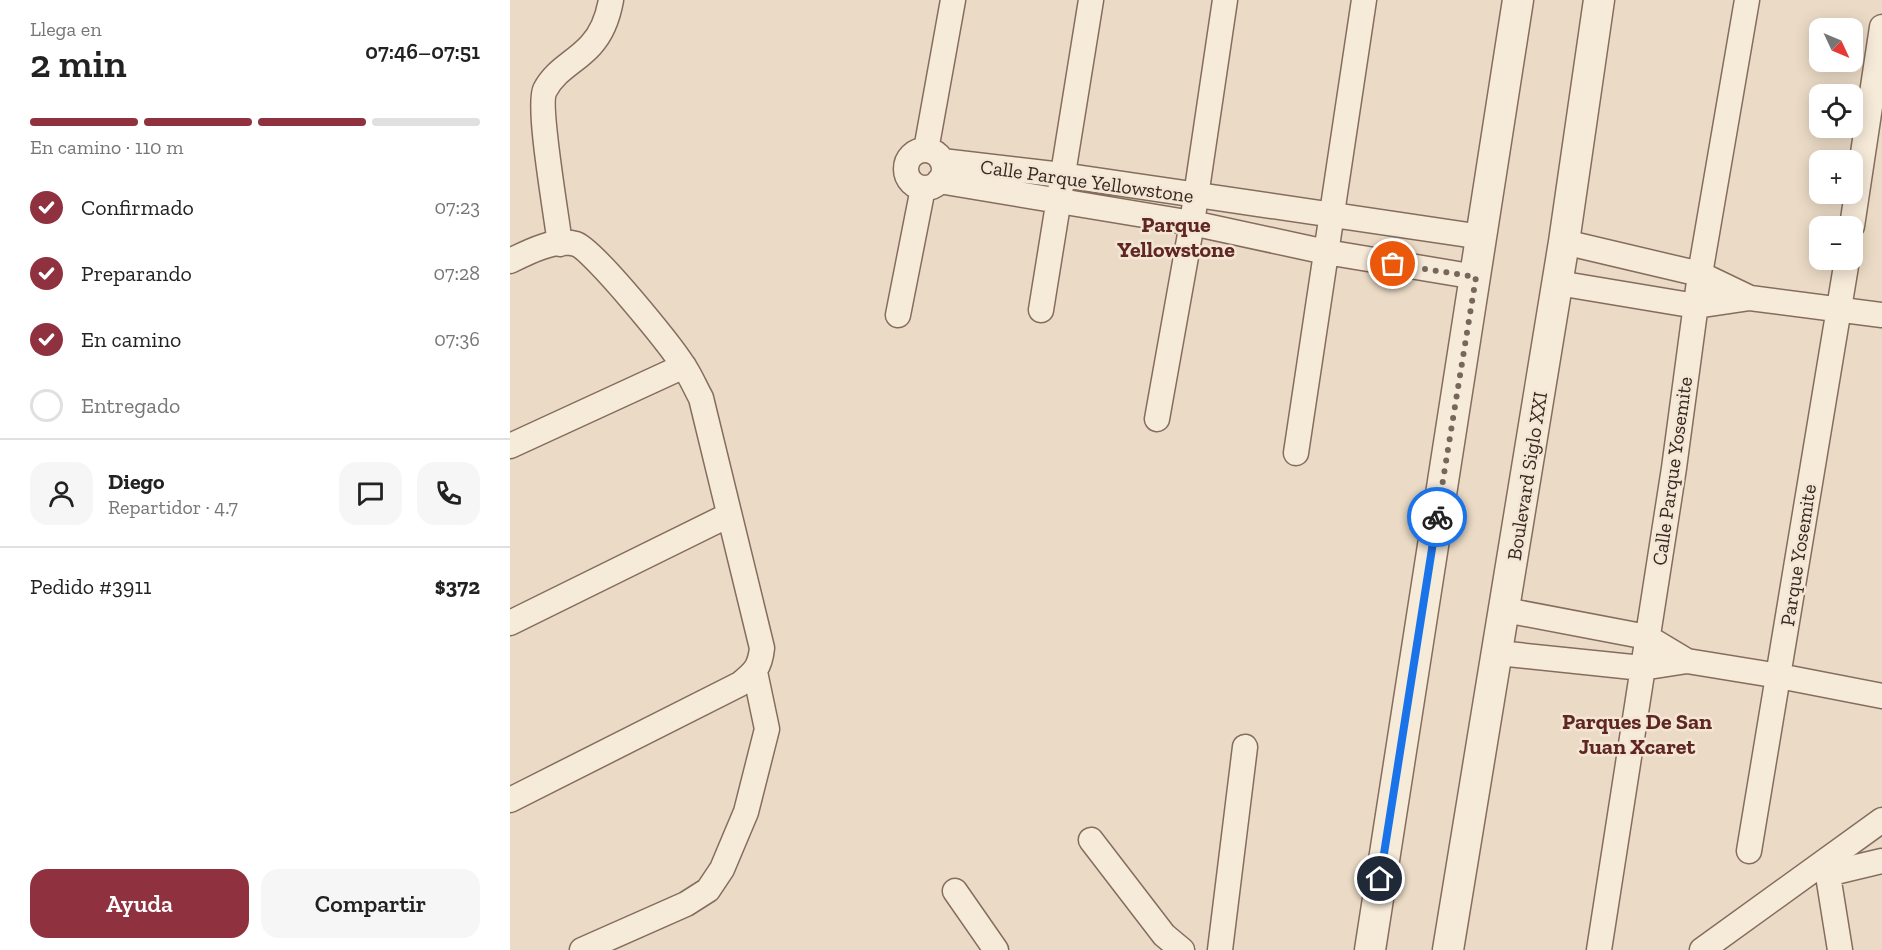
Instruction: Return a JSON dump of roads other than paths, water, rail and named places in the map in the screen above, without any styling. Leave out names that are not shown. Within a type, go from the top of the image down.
[{"type":"street","points":[[560,244],[543,118],[544,92],[556,74],[591,46],[606,24],[611,0]]},
{"type":"street","points":[[898,315],[933,170],[953,0]]},
{"type":"street","points":[[1041,310],[1091,0]]},
{"type":"street","points":[[1157,419],[1192,223],[1225,0]]},
{"type":"street","points":[[1296,453],[1364,0]]},
{"type":"street","name":"Boulevard Siglo XXI","points":[[1448,950],[1558,284],[1599,0]]},
{"type":"street","name":"Calle Parque Yosemite","points":[[1599,950],[1674,468],[1700,274],[1747,0]]},
{"type":"street","points":[[1370,950],[1519,3]]},
{"type":"street","points":[[1854,216],[1882,27]]},
{"type":"street","name":"Calle Parque Yellowstone","points":[[933,170],[1062,176],[1482,237]]},
{"type":"street","name":"Calle Parque Yellowstone","points":[[933,170],[1058,200],[1192,223],[1326,252],[1476,277]]},
{"type":"street","points":[[1564,243],[1700,274],[1750,298]]},
{"type":"street","points":[[510,261],[542,247],[577,244],[592,255],[684,366],[701,398],[762,648],[755,672],[740,684],[510,800]]},
{"type":"street","points":[[1590,289],[1597,250]]},
{"type":"street","points":[[1637,297],[1642,261]]},
{"type":"street","name":"Parque Yosemite","points":[[1749,851],[1845,270]]},
{"type":"street","points":[[1558,284],[1696,306],[1750,298],[1882,315]]},
{"type":"street","points":[[510,446],[684,366]]},
{"type":"street","points":[[510,623],[729,515]]},
{"type":"street","points":[[1505,610],[1647,637],[1687,661]]},
{"type":"street","points":[[1535,657],[1542,618]]},
{"type":"street","points":[[1582,662],[1589,626]]},
{"type":"street","points":[[1498,653],[1642,668],[1687,661],[1882,696]]},
{"type":"street","points":[[582,950],[687,904],[708,890],[723,869],[746,812],[767,729],[755,672]]},
{"type":"street","points":[[1220,950],[1245,747]]},
{"type":"street","points":[[1702,950],[1826,868],[1882,820]]},
{"type":"street","points":[[1091,840],[1164,935],[1182,950]]},
{"type":"street","points":[[1826,868],[1882,861]]},
{"type":"street","points":[[1826,868],[1840,950]]},
{"type":"street","points":[[954,891],[996,950]]},
{"type":"district","name":"Parque Yellowstone","points":[[1176,236]]},
{"type":"district","name":"Parques De San Juan Xcaret","points":[[1637,734]]}]
